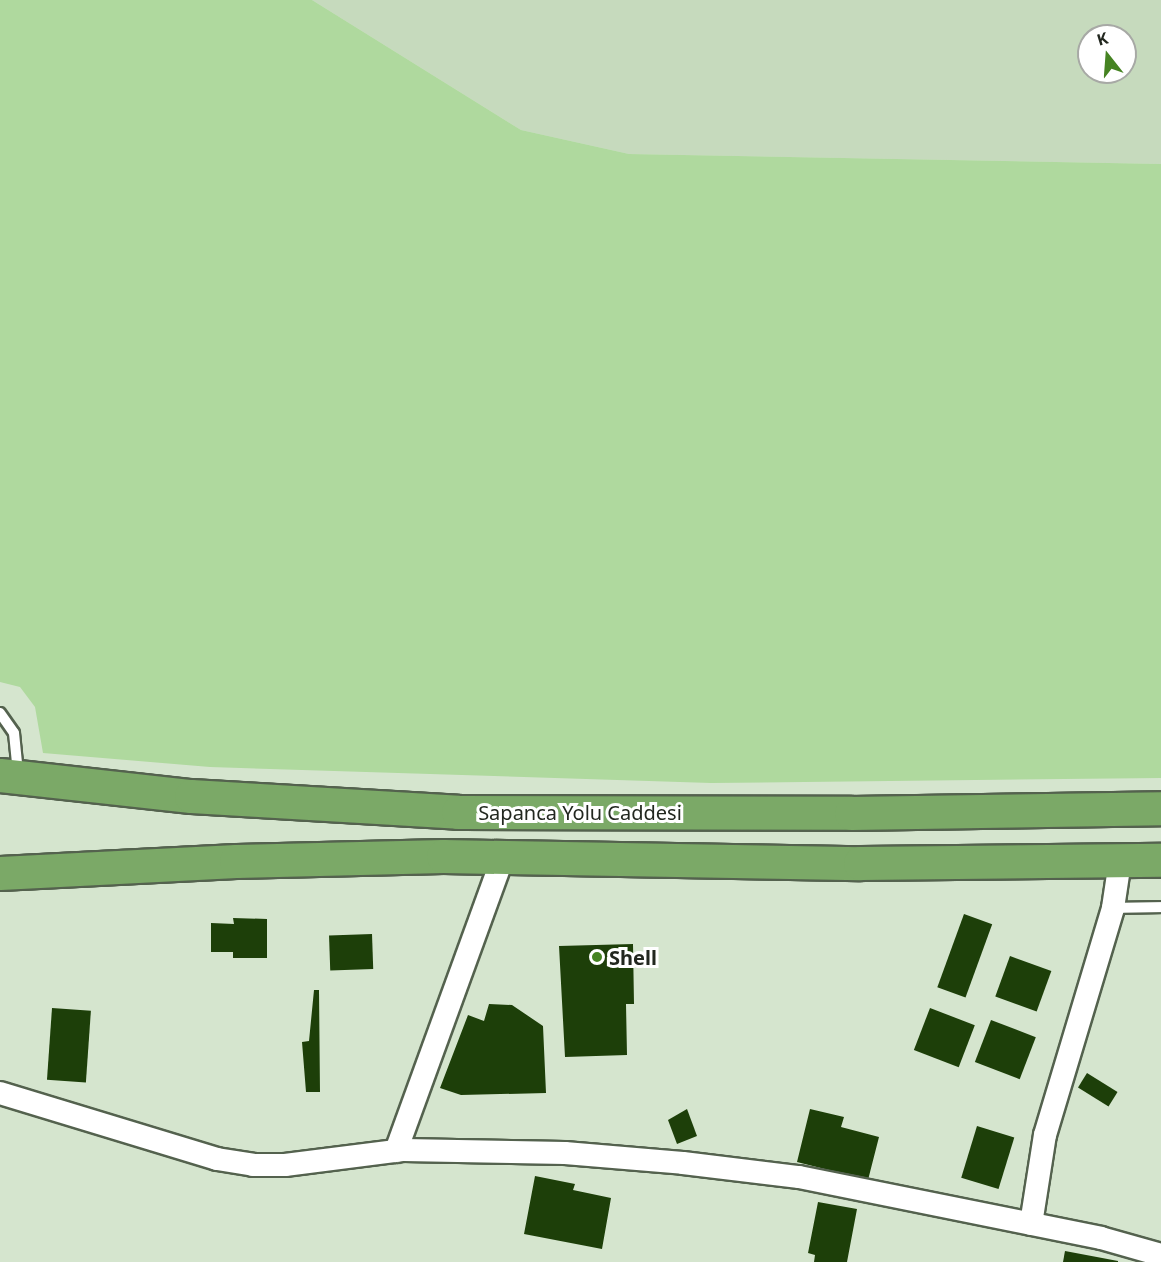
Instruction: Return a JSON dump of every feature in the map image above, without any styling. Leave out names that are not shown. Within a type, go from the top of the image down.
[{"type":"highway","name":"Sapanca Yolu Caddesi","points":[[9,776],[191,796],[458,812],[851,813],[1161,808]]},
{"type":"highway","points":[[0,873],[236,861],[503,857],[860,862],[1161,860]]},
{"type":"street","points":[[396,1151],[503,857]]},
{"type":"street","points":[[1031,1224],[1045,1135],[1113,908],[1120,861]]},
{"type":"street","points":[[0,1093],[217,1159],[253,1165],[285,1165],[396,1151],[565,1153],[683,1163],[799,1177],[1031,1224],[1161,1255]]},
{"type":"lane","points":[[0,713],[14,733],[9,776]]},
{"type":"lane","points":[[1113,908],[1161,907]]},
{"type":"shaded area","points":[[312,0],[1161,0],[1161,164],[629,154],[521,130]]},
{"type":"green space","points":[[0,0],[312,0],[521,130],[629,154],[1161,164],[1161,778],[711,783],[210,767],[43,753],[35,707],[20,687],[0,682]]},
{"type":"building","points":[[964,914],[992,924],[966,998],[937,987]]},
{"type":"building","points":[[233,918],[267,919],[267,958],[233,958],[233,952],[211,952],[211,923],[234,924]]},
{"type":"building","points":[[372,934],[373,969],[330,970],[329,936]]},
{"type":"building","points":[[633,944],[634,1004],[626,1004],[627,1055],[565,1057],[559,946]]},
{"type":"building","points":[[1010,956],[1051,971],[1037,1011],[995,996]]},
{"type":"building","points":[[314,990],[319,990],[320,1092],[306,1092],[302,1042],[309,1041]]},
{"type":"building","points":[[489,1004],[512,1005],[543,1026],[546,1093],[461,1095],[440,1088],[468,1015],[484,1021]]},
{"type":"building","points":[[52,1008],[91,1011],[86,1083],[47,1080]]},
{"type":"building","points":[[930,1008],[975,1025],[959,1067],[914,1050]]},
{"type":"building","points":[[991,1020],[1036,1037],[1020,1079],[975,1062]]},
{"type":"building","points":[[1087,1073],[1118,1092],[1109,1106],[1078,1087]]},
{"type":"building","points":[[687,1109],[697,1136],[677,1144],[668,1120]]},
{"type":"building","points":[[810,1109],[844,1117],[841,1127],[879,1137],[868,1180],[797,1162]]},
{"type":"building","points":[[977,1126],[1014,1137],[999,1189],[961,1178]]},
{"type":"building","points":[[535,1176],[575,1184],[573,1190],[611,1198],[602,1249],[524,1234]]},
{"type":"building","points":[[818,1202],[857,1209],[847,1262],[814,1262],[815,1255],[808,1253]]},
{"type":"building","points":[[1065,1251],[1118,1261],[1118,1262],[1063,1262]]},
{"type":"place","name":"Shell","points":[[597,957]]}]
